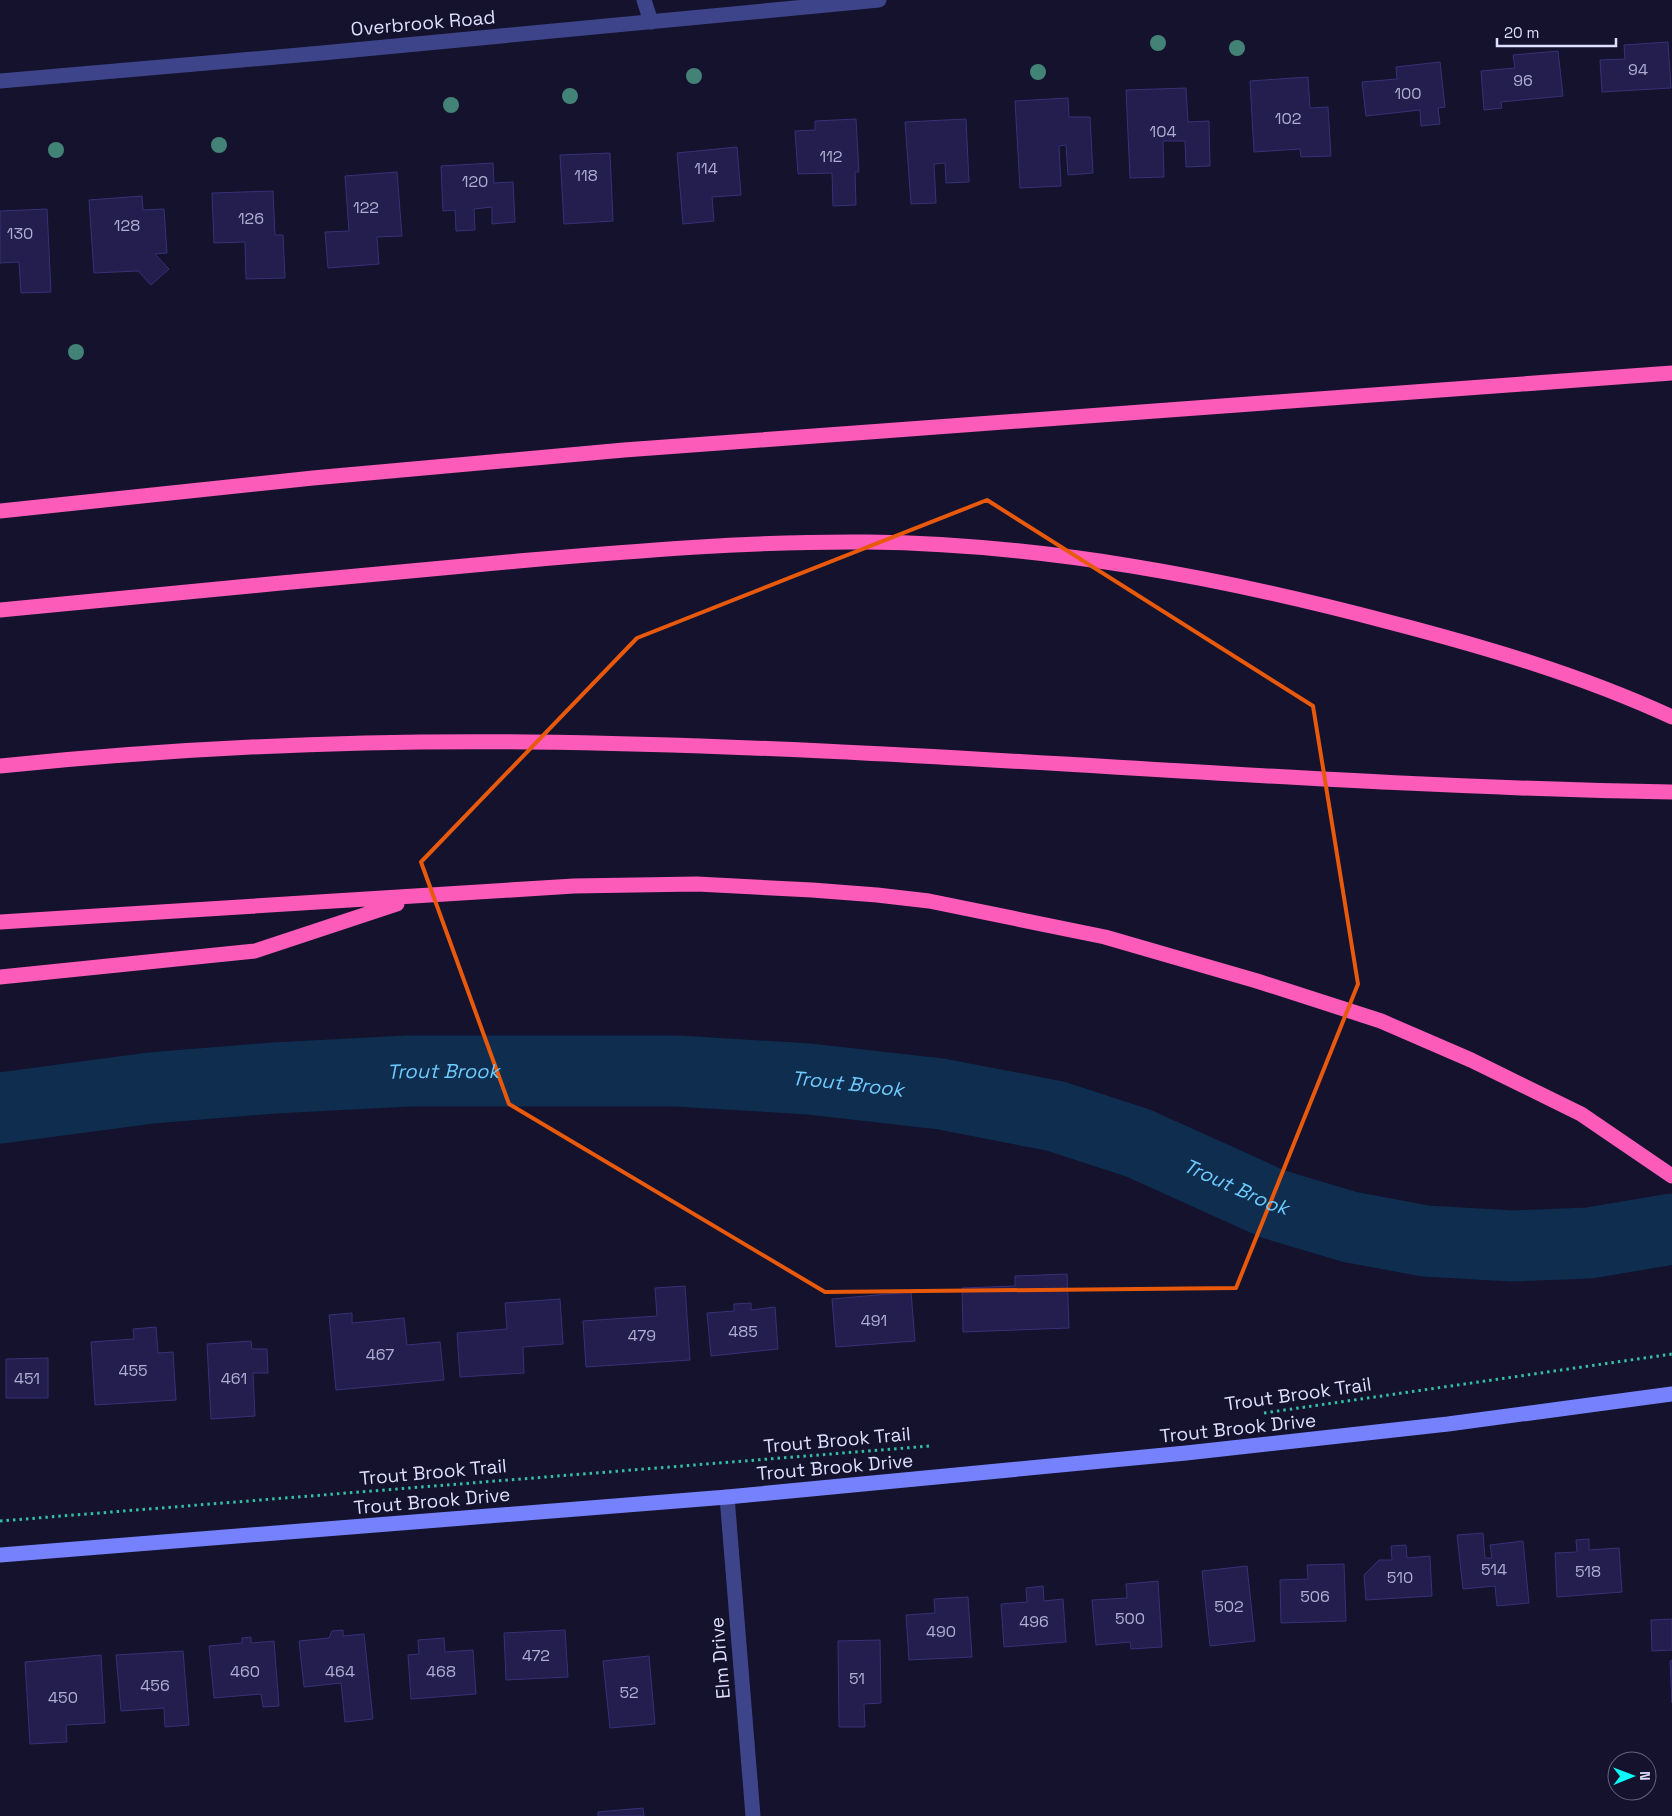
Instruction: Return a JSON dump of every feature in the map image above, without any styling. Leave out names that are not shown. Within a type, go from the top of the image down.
[{"type":"highway","points":[[0,512],[323,478],[624,450],[1672,373]]},
{"type":"highway","points":[[0,610],[600,554],[786,544],[929,544],[1048,554],[1225,583],[1293,598],[1423,631],[1560,672],[1672,716]]},
{"type":"highway","points":[[0,766],[212,750],[442,742],[530,742],[784,750],[1461,786],[1672,792]]},
{"type":"highway","points":[[0,922],[574,886],[697,884],[812,890],[929,901],[1105,937],[1381,1021],[1471,1060],[1580,1114],[1672,1176]]},
{"type":"highway","points":[[0,977],[255,951],[417,897]]},
{"type":"main road","name":"Trout Brook Drive","points":[[0,1555],[727,1497],[1322,1439],[1672,1394]]},
{"type":"street","points":[[644,0],[651,22]]},
{"type":"street","name":"Overbrook Road","points":[[0,80],[879,0]]},
{"type":"street","name":"Elm Drive","points":[[727,1497],[753,1816]]},
{"type":"path","name":"Trout Brook Trail","points":[[1261,1414],[1672,1354]]},
{"type":"path","name":"Trout Brook Trail","points":[[0,1521],[934,1446]]},
{"type":"highlighted area","points":[[987,500],[1313,706],[1358,984],[1236,1288],[825,1292],[509,1104],[421,862],[637,638]]},
{"type":"building","points":[[1668,42],[1671,88],[1602,92],[1600,60],[1625,59],[1624,45]]},
{"type":"building","points":[[1558,51],[1563,96],[1501,102],[1502,108],[1484,110],[1481,71],[1515,68],[1513,55]]},
{"type":"building","points":[[1440,62],[1445,107],[1438,108],[1440,124],[1421,126],[1420,110],[1366,116],[1362,82],[1397,79],[1396,67]]},
{"type":"building","points":[[1308,77],[1310,108],[1328,107],[1331,156],[1301,157],[1300,149],[1254,152],[1250,81]]},
{"type":"building","points":[[1186,88],[1188,122],[1209,121],[1210,166],[1186,167],[1185,141],[1163,141],[1164,177],[1130,178],[1126,90]]},
{"type":"building","points":[[1068,98],[1069,117],[1090,117],[1093,173],[1068,175],[1066,145],[1059,146],[1061,186],[1020,188],[1015,101]]},
{"type":"building","points":[[856,119],[859,172],[855,172],[856,205],[833,206],[832,173],[798,174],[795,131],[815,130],[815,121]]},
{"type":"building","points":[[966,119],[969,182],[946,183],[945,163],[934,164],[936,203],[911,204],[905,122]]},
{"type":"building","points":[[737,147],[741,195],[712,197],[714,221],[683,224],[677,153]]},
{"type":"building","points":[[610,153],[613,221],[564,224],[560,155]]},
{"type":"building","points":[[493,163],[494,183],[513,182],[515,222],[492,224],[492,207],[474,209],[475,230],[456,231],[455,210],[443,211],[441,166]]},
{"type":"building","points":[[397,172],[402,236],[377,237],[379,264],[328,268],[325,232],[349,231],[345,176]]},
{"type":"building","points":[[273,191],[275,235],[283,235],[285,278],[246,279],[245,242],[214,243],[212,193]]},
{"type":"building","points":[[142,196],[143,210],[164,209],[167,253],[155,254],[169,269],[151,285],[138,271],[94,273],[89,200]]},
{"type":"building","points":[[47,209],[51,292],[21,293],[19,262],[0,263],[0,211]]},
{"type":"building","points":[[1067,1274],[1069,1328],[963,1332],[962,1288],[1015,1286],[1015,1276]]},
{"type":"building","points":[[685,1286],[690,1360],[586,1367],[583,1321],[657,1316],[655,1288]]},
{"type":"building","points":[[911,1292],[915,1341],[836,1347],[832,1299]]},
{"type":"building","points":[[560,1299],[563,1344],[523,1347],[524,1373],[460,1377],[457,1333],[507,1329],[505,1303]]},
{"type":"building","points":[[751,1303],[751,1310],[775,1307],[778,1349],[711,1356],[707,1313],[734,1311],[734,1304]]},
{"type":"building","points":[[352,1313],[352,1323],[404,1318],[407,1345],[440,1342],[444,1380],[336,1390],[329,1315]]},
{"type":"building","points":[[156,1327],[158,1353],[173,1352],[176,1400],[95,1405],[91,1342],[134,1339],[133,1329]]},
{"type":"building","points":[[251,1341],[252,1349],[267,1349],[268,1373],[253,1373],[255,1416],[211,1419],[207,1344]]},
{"type":"building","points":[[48,1358],[48,1398],[6,1398],[6,1359]]},
{"type":"building","points":[[1483,1533],[1485,1558],[1492,1558],[1490,1545],[1523,1541],[1529,1603],[1497,1606],[1495,1586],[1463,1589],[1457,1535]]},
{"type":"building","points":[[1589,1539],[1589,1550],[1619,1548],[1622,1592],[1557,1597],[1555,1553],[1577,1552],[1576,1540]]},
{"type":"building","points":[[1406,1545],[1407,1558],[1430,1556],[1432,1596],[1366,1600],[1364,1575],[1379,1560],[1392,1560],[1391,1546]]},
{"type":"building","points":[[1344,1564],[1346,1621],[1281,1623],[1280,1580],[1308,1579],[1307,1565]]},
{"type":"building","points":[[1247,1566],[1255,1641],[1210,1646],[1202,1571]]},
{"type":"building","points":[[1158,1581],[1162,1647],[1131,1649],[1130,1642],[1096,1645],[1092,1600],[1127,1598],[1126,1584]]},
{"type":"building","points":[[1043,1586],[1044,1601],[1063,1599],[1066,1642],[1004,1647],[1001,1604],[1027,1602],[1026,1588]]},
{"type":"building","points":[[968,1597],[972,1657],[909,1660],[906,1615],[935,1613],[934,1599]]},
{"type":"building","points":[[1672,1619],[1672,1650],[1652,1651],[1651,1620]]},
{"type":"building","points":[[343,1630],[343,1636],[364,1634],[373,1719],[345,1722],[341,1683],[304,1687],[299,1641],[329,1638],[332,1631]]},
{"type":"building","points":[[565,1630],[568,1677],[506,1680],[504,1633]]},
{"type":"building","points":[[251,1637],[251,1643],[274,1641],[279,1706],[263,1707],[261,1694],[214,1698],[209,1646],[242,1643],[242,1638]]},
{"type":"building","points":[[444,1638],[445,1652],[473,1650],[476,1694],[411,1699],[408,1655],[419,1654],[418,1640]]},
{"type":"building","points":[[880,1640],[881,1703],[864,1704],[865,1727],[839,1727],[838,1641]]},
{"type":"building","points":[[183,1651],[189,1725],[165,1727],[164,1708],[121,1711],[116,1655]]},
{"type":"building","points":[[101,1655],[105,1723],[66,1725],[67,1742],[30,1744],[25,1662]]},
{"type":"building","points":[[649,1656],[655,1724],[610,1728],[603,1661]]},
{"type":"building","points":[[1672,1660],[1672,1703],[1670,1661]]},
{"type":"building","points":[[643,1808],[644,1816],[598,1816],[598,1812]]},
{"type":"waterway","name":"Trout Brook","points":[[0,1108],[151,1088],[274,1078],[408,1071],[677,1071],[809,1079],[941,1094],[1055,1116],[1138,1143],[1273,1204],[1350,1227],[1425,1241],[1512,1246],[1589,1243],[1672,1229]]}]
